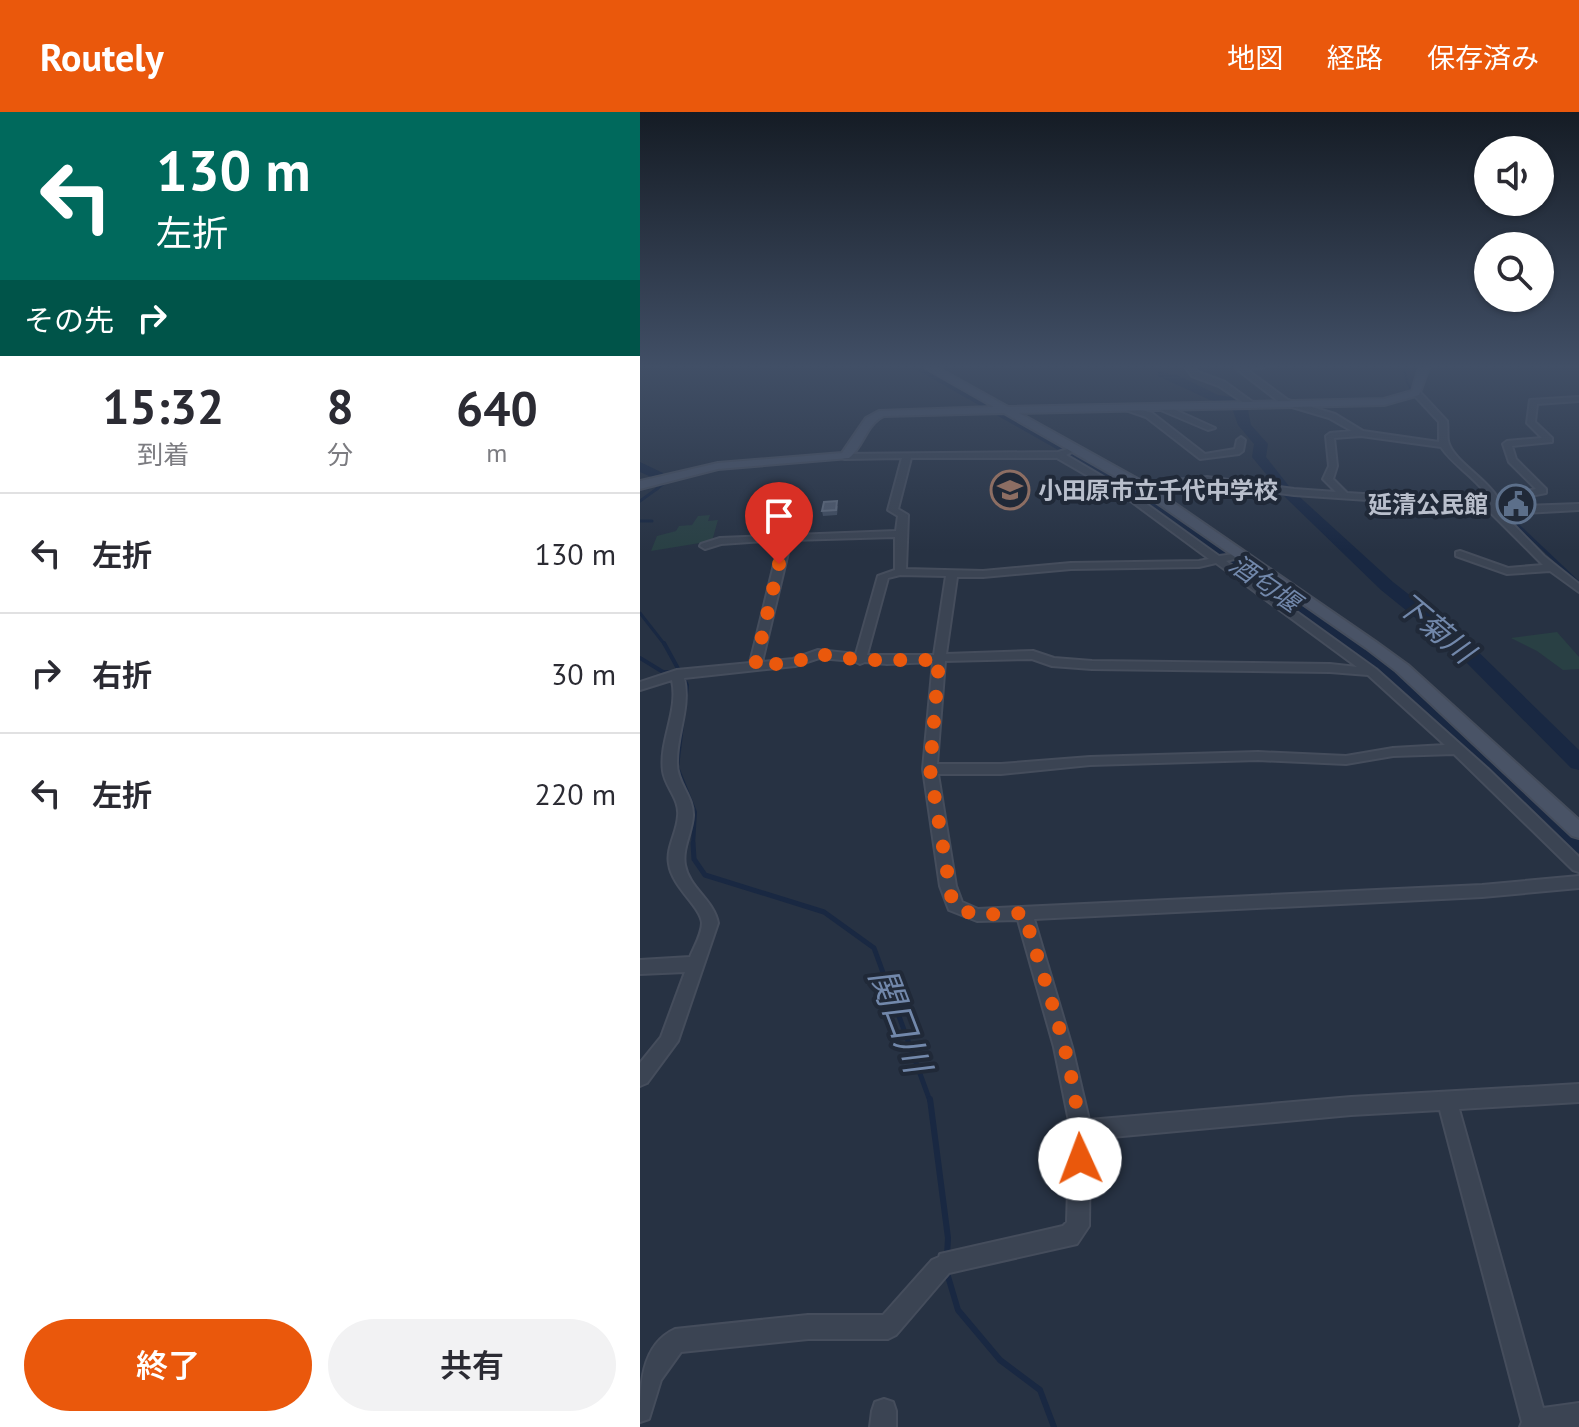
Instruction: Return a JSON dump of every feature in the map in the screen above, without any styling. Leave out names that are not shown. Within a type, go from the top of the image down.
[{"type":"main road","points":[[640,485],[718,466],[845,456],[851,452],[863,428]]},
{"type":"main road","points":[[1032,428],[1067,453],[1141,486],[1402,668],[1579,831]]},
{"type":"street","points":[[1166,428],[1203,457],[1239,451],[1241,440]]},
{"type":"street","points":[[1353,428],[1361,433]]},
{"type":"street","points":[[1441,445],[1442,428]]},
{"type":"street","points":[[1493,505],[1543,491],[1512,460],[1507,444],[1549,440],[1537,428]]},
{"type":"street","points":[[1344,495],[1328,479],[1333,466],[1330,436],[1361,433],[1441,445],[1482,482],[1493,505],[1552,568],[1579,589]]},
{"type":"street","points":[[845,456],[1067,453],[1372,672],[1458,749],[1579,866]]},
{"type":"street","points":[[900,572],[902,548],[898,534],[903,515],[893,510],[907,457]]},
{"type":"street","points":[[1141,486],[1207,480],[1294,492],[1493,505],[1579,507]]},
{"type":"street","points":[[705,546],[720,541],[898,534]]},
{"type":"street","points":[[755,666],[786,538]]},
{"type":"street","points":[[1460,554],[1507,571],[1552,568]]},
{"type":"street","points":[[860,660],[883,576],[900,572],[952,575],[1071,566],[1130,567],[1218,561],[1239,555]]},
{"type":"street","points":[[952,575],[939,660],[930,769],[948,886],[955,906],[977,915],[1482,891],[1579,882]]},
{"type":"street","points":[[640,686],[682,674],[795,662],[818,654],[860,660],[1025,655],[1052,662],[1092,665],[1330,668],[1372,672]]},
{"type":"street","points":[[640,1077],[669,1041],[710,923],[705,909],[691,896],[676,865],[677,847],[686,816],[685,802],[669,771],[682,674]]},
{"type":"street","points":[[930,769],[1001,769],[1090,761],[1258,756],[1346,760],[1393,752],[1458,749]]},
{"type":"street","points":[[640,1410],[645,1375],[675,1341],[808,1327],[888,1327],[944,1265],[1069,1236],[1078,1226],[1080,1130],[1063,1047],[1024,913]]},
{"type":"street","points":[[640,967],[696,964]]},
{"type":"street","points":[[1080,1130],[1351,1106],[1579,1093]]},
{"type":"street","points":[[1447,1100],[1534,1425],[1579,1415]]},
{"type":"green space","points":[[710,515],[708,521],[718,520],[712,541],[651,551],[657,536],[676,531],[679,526],[692,525],[698,516]]},
{"type":"green space","points":[[1557,632],[1579,657],[1579,669],[1563,670],[1537,651],[1511,638]]},
{"type":"building","points":[[837,501],[836,510],[822,511],[824,502]]},
{"type":"waterway","name":"酒匂堰","points":[[1028,428],[1107,472],[1398,677],[1579,844]]},
{"type":"waterway","name":"下菊川","points":[[1248,428],[1261,444],[1259,457],[1286,489]]},
{"type":"waterway","points":[[1440,428],[1441,443],[1450,458]]},
{"type":"waterway","name":"関口川","points":[[640,466],[658,476]]},
{"type":"waterway","name":"関口川","points":[[656,490],[665,483],[658,476]]},
{"type":"waterway","points":[[1477,483],[1481,490]]},
{"type":"waterway","name":"関口川","points":[[640,501],[658,488]]},
{"type":"waterway","points":[[1480,488],[1488,501]]},
{"type":"waterway","name":"下菊川","points":[[1290,494],[1387,586],[1456,641],[1579,763]]},
{"type":"waterway","points":[[1506,514],[1579,583]]},
{"type":"waterway","points":[[640,521],[652,521]]},
{"type":"waterway","name":"関口川","points":[[640,613],[665,645]]},
{"type":"waterway","name":"関口川","points":[[664,643],[687,685],[685,704]]},
{"type":"waterway","points":[[640,658],[663,672],[674,672]]},
{"type":"waterway","name":"関口川","points":[[683,717],[677,767],[695,812],[693,844]]},
{"type":"waterway","name":"関口川","points":[[693,844],[694,859],[705,875],[824,912],[874,948],[930,1101]]},
{"type":"waterway","name":"関口川","points":[[930,1099],[948,1238],[947,1256]]},
{"type":"waterway","name":"関口川","points":[[947,1273],[958,1310],[1000,1360],[1040,1390],[1054,1427]]},
{"type":"place","name":"小田原市立千代中学校","points":[[1010,490]]},
{"type":"place","name":"延清公民館","points":[[1516,504]]},
{"type":"route","points":[[779,564],[755,666],[795,662],[818,654],[860,660],[939,660],[930,769],[952,901],[969,914],[1024,913],[1067,1064],[1080,1126],[1080,1159]]}]
